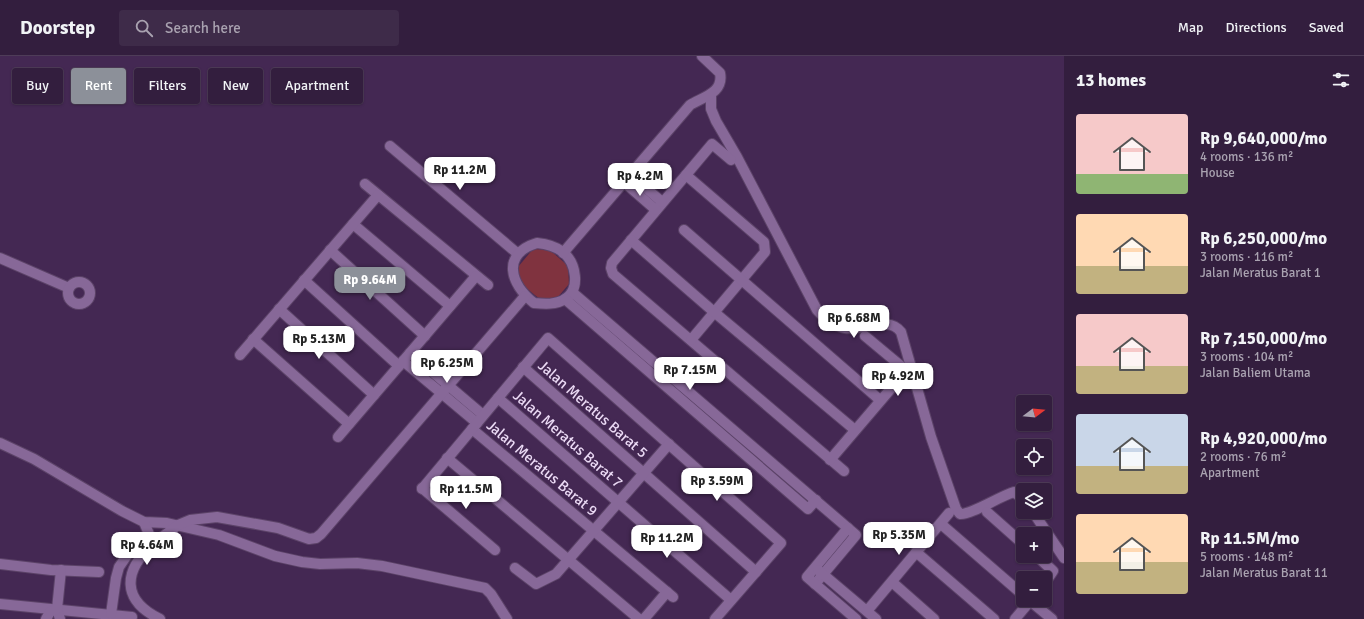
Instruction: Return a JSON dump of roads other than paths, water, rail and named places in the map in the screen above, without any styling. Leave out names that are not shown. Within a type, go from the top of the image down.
[{"type":"street","points":[[563,252],[628,179],[690,105],[711,95],[717,89],[721,77],[716,69],[702,56]]},
{"type":"street","points":[[711,95],[711,109],[716,121],[737,157],[817,310],[826,319],[844,328],[890,325],[898,328],[901,332],[931,437],[956,509],[960,514],[968,513],[988,502],[1014,492],[1016,494]]},
{"type":"street","points":[[730,160],[712,144],[612,263],[611,268],[613,274],[844,471]]},
{"type":"street","points":[[390,146],[517,253]]},
{"type":"street","points":[[686,175],[764,242],[765,252],[691,340]]},
{"type":"street","points":[[628,179],[659,206]]},
{"type":"street","points":[[365,184],[488,286]]},
{"type":"street","points":[[240,355],[378,195]]},
{"type":"street","points":[[353,224],[450,306]]},
{"type":"street","points":[[684,230],[880,400]]},
{"type":"street","points":[[631,240],[714,312],[855,430]]},
{"type":"street","points":[[537,243],[550,245],[563,252],[570,261],[576,282],[568,295],[556,303],[542,304],[534,303],[525,296],[513,276],[513,263],[517,253],[525,247],[537,243]]},
{"type":"street","points":[[330,250],[425,336]]},
{"type":"street","points":[[0,258],[69,288]]},
{"type":"street","points":[[338,437],[476,276]]},
{"type":"street","name":"Jalan Meratus Barat 9","points":[[304,280],[401,364],[442,394],[474,426],[594,531],[670,594],[644,619]]},
{"type":"street","points":[[568,295],[808,509],[816,500],[852,532],[819,571],[815,584]]},
{"type":"street","points":[[160,619],[148,613],[136,602],[131,589],[136,563],[153,544],[178,526],[197,519],[217,517],[278,528],[309,539],[316,538],[442,394],[525,296]]},
{"type":"street","points":[[279,309],[374,395]]},
{"type":"street","points":[[830,460],[900,378],[902,372],[900,366],[865,336]]},
{"type":"street","points":[[495,550],[422,488],[548,338],[781,543],[715,619]]},
{"type":"street","points":[[253,339],[349,424]]},
{"type":"street","points":[[410,353],[484,415]]},
{"type":"street","name":"Jalan Meratus Barat 5","points":[[523,367],[756,572]]},
{"type":"street","name":"Jalan Meratus Barat 7","points":[[498,398],[731,600]]},
{"type":"street","points":[[0,443],[34,459],[122,511],[144,522],[162,523],[225,537],[275,556],[302,562],[320,564],[357,563],[382,566],[485,588],[491,594],[507,619]]},
{"type":"street","points":[[515,568],[536,584],[556,574],[669,444]]},
{"type":"street","points":[[447,458],[639,619]]},
{"type":"street","points":[[987,512],[1016,538]]},
{"type":"street","points":[[867,611],[949,513]]},
{"type":"street","points":[[1038,519],[1064,558]]},
{"type":"street","points":[[144,522],[153,544]]},
{"type":"street","points":[[941,524],[1016,589]]},
{"type":"street","points":[[111,614],[116,578],[122,561],[135,548],[153,544]]},
{"type":"street","points":[[916,552],[994,619]]},
{"type":"street","points":[[1044,563],[1053,571],[1052,572]]},
{"type":"street","points":[[0,564],[99,572]]},
{"type":"street","points":[[60,619],[56,608],[61,570]]},
{"type":"street","points":[[819,571],[807,577],[856,619]]},
{"type":"street","points":[[819,571],[876,619]]},
{"type":"street","points":[[892,582],[934,619]]},
{"type":"street","points":[[0,604],[56,608],[132,617]]},
{"type":"street","points":[[1015,619],[1023,607]]},
{"type":"street","points":[[1038,607],[1052,619]]},
{"type":"street","points":[[46,619],[50,612],[56,608]]}]
